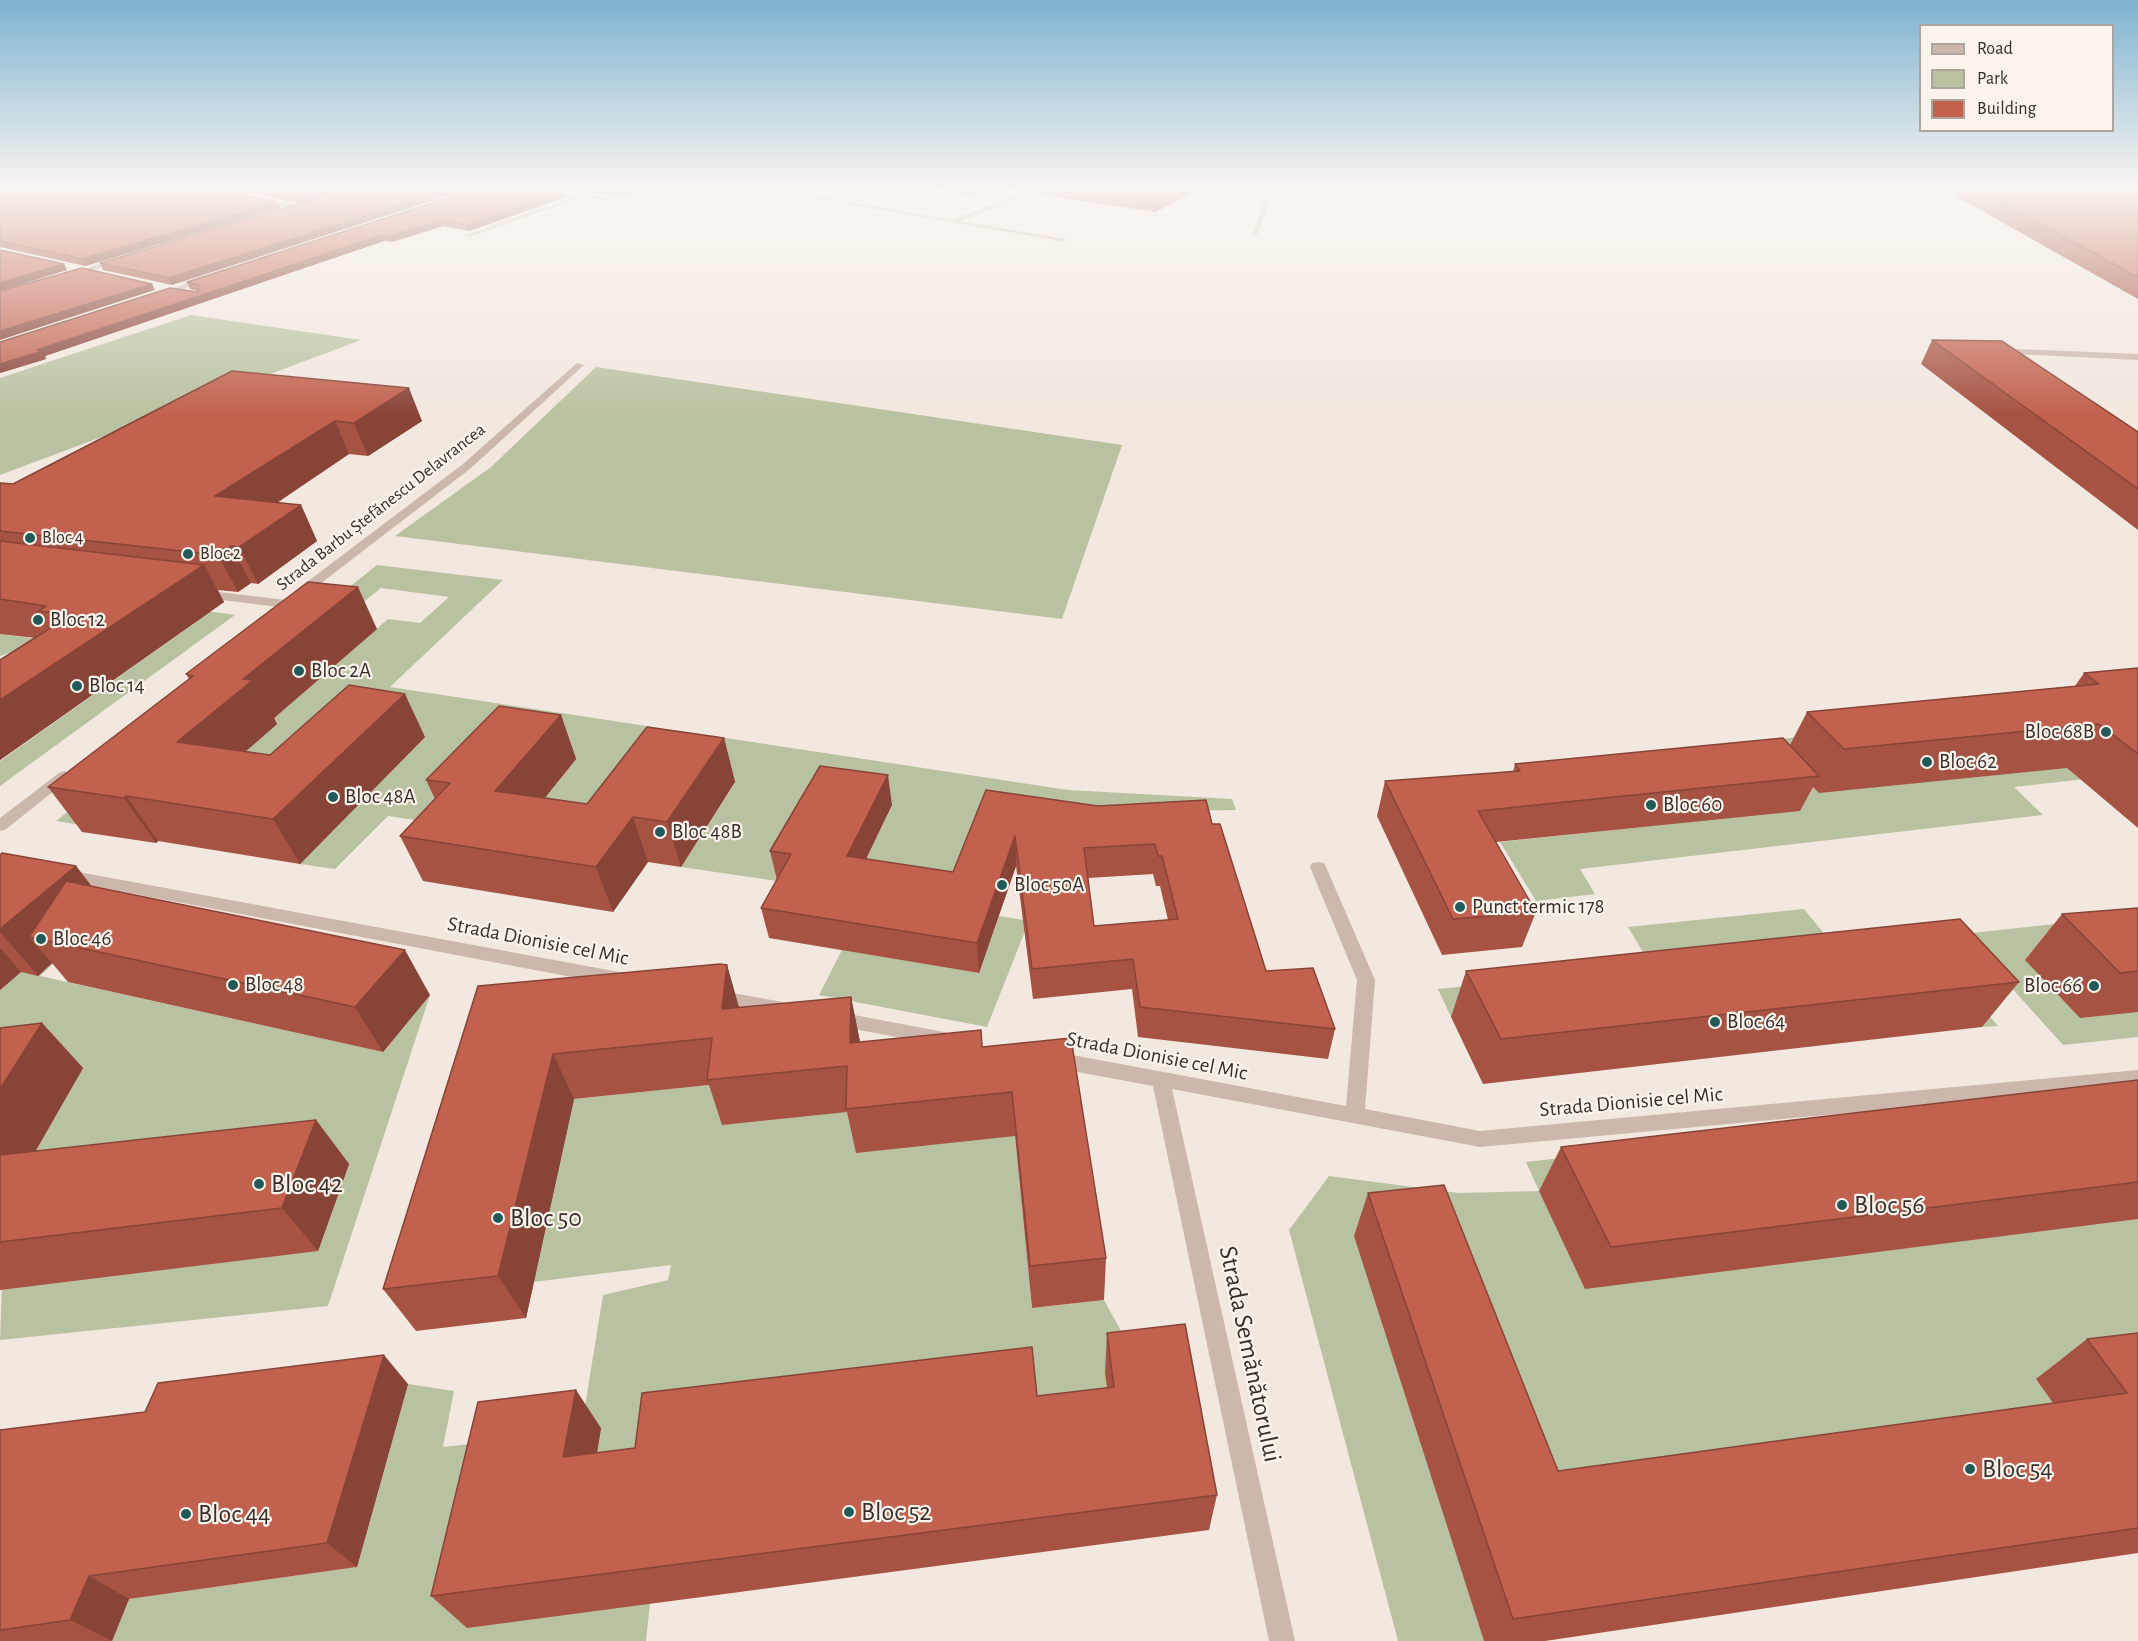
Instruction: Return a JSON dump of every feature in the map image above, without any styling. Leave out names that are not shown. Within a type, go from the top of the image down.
[{"type":"street","points":[[64,276],[114,262]]},
{"type":"street","points":[[64,265],[107,275]]},
{"type":"street","points":[[152,297],[219,275]]},
{"type":"street","points":[[152,285],[197,295]]},
{"type":"street","points":[[2017,352],[2138,357]]},
{"type":"street","name":"Strada Barbu Ștefănescu Delavrancea","points":[[267,618],[467,466],[580,364]]},
{"type":"street","points":[[186,592],[286,604]]},
{"type":"street","points":[[0,826],[74,769]]},
{"type":"street","points":[[1318,867],[1366,980],[1355,1116]]},
{"type":"street","name":"Strada Dionisie cel Mic","points":[[46,872],[639,982]]},
{"type":"street","points":[[696,993],[800,1012]]},
{"type":"street","points":[[823,1017],[960,1042]]},
{"type":"street","name":"Strada Dionisie cel Mic","points":[[1039,1057],[1480,1139],[2138,1078]]},
{"type":"street","name":"Strada Semănătorului","points":[[1161,1080],[1282,1641]]},
{"type":"green space","points":[[191,315],[361,340],[0,475],[0,378]]},
{"type":"green space","points":[[596,367],[1122,445],[1062,619],[395,536],[491,467]]},
{"type":"green space","points":[[377,565],[503,580],[390,687],[1068,790],[1232,799],[1236,810],[1164,811],[1058,830],[956,902],[853,886],[892,806],[777,881],[681,867],[735,783],[603,849],[388,816],[335,869],[300,864],[194,810],[268,723],[388,619],[420,623],[449,597],[381,588],[88,826],[56,821]]},
{"type":"green space","points":[[135,601],[235,615],[0,786],[0,761],[196,622]]},
{"type":"green space","points":[[0,634],[45,640],[0,656]]},
{"type":"green space","points":[[2138,697],[2072,767],[2085,779],[2014,787],[2043,815],[1580,869],[1595,894],[1536,901],[1500,842],[1800,810],[1390,785]]},
{"type":"green space","points":[[1804,909],[1839,952],[1925,943],[1998,1026],[1982,1027],[1927,965],[1451,1017],[1438,989],[1652,967],[1628,927]]},
{"type":"green space","points":[[2138,915],[2138,1037],[2063,1045],[1963,934]]},
{"type":"green space","points":[[999,916],[1029,921],[987,1027],[819,995],[842,950],[979,973]]},
{"type":"green space","points":[[50,947],[68,950],[40,976],[383,1052],[430,995],[328,1306],[0,1340],[5,1204],[0,1089],[0,990]]},
{"type":"green space","points":[[727,1083],[856,1111],[1015,1136],[1032,1308],[1104,1300],[1142,1369],[1112,1425],[590,1493],[581,1431],[603,1295],[668,1280],[671,1265],[533,1282],[574,1099]]},
{"type":"green space","points":[[2138,1091],[2138,1395],[2037,1379],[2072,1432],[1484,1641],[1398,1641],[1289,1230],[1329,1176],[1459,1193],[1539,1191],[1526,1162]]},
{"type":"green space","points":[[408,1384],[454,1391],[443,1447],[509,1440],[650,1603],[646,1641],[112,1641],[129,1599],[357,1567]]},
{"type":"building","points":[[0,262],[53,262],[64,264],[0,283]]},
{"type":"building","points":[[105,262],[221,262],[169,278],[100,263]]},
{"type":"building","points":[[250,262],[302,262],[0,364],[0,342],[170,288],[198,292],[199,285],[187,282]]},
{"type":"building","points":[[2110,262],[2138,262],[2138,277]]},
{"type":"building","points":[[82,268],[152,284],[0,331],[0,291]]},
{"type":"building","points":[[1932,340],[2002,341],[2138,432],[2138,489]]},
{"type":"building","points":[[232,371],[409,388],[354,423],[335,421],[215,496],[301,505],[239,547],[231,546],[218,555],[0,531],[0,483],[13,484]]},
{"type":"building","points":[[0,541],[204,565],[0,700],[0,660],[71,615],[38,611],[46,606],[0,599]]},
{"type":"building","points":[[308,582],[358,587],[243,679],[253,680],[177,742],[270,755],[349,685],[405,694],[273,819],[126,796],[124,798],[48,787],[193,676],[186,674]]},
{"type":"building","points":[[2138,668],[2138,754],[2099,724],[1844,749],[1807,712],[2099,684],[2084,673]]},
{"type":"building","points":[[499,706],[561,715],[495,791],[587,804],[647,727],[724,738],[667,822],[633,817],[596,867],[400,836],[450,783],[426,780]]},
{"type":"building","points":[[1783,738],[1819,776],[1478,811],[1536,912],[1453,919],[1385,781],[1520,771],[1515,764]]},
{"type":"building","points":[[820,766],[888,775],[847,856],[953,872],[986,790],[1098,806],[1206,800],[1212,824],[1220,824],[1266,971],[1313,968],[1335,1029],[1140,1007],[1133,959],[1032,969],[1015,836],[977,943],[761,908],[791,854],[770,851]],"holes":[[[1155,844],[1158,856],[1162,856],[1178,919],[1094,926],[1084,848]]]},
{"type":"building","points":[[2,853],[76,866],[0,929],[0,855]]},
{"type":"building","points":[[66,881],[405,950],[355,1007],[29,937]]},
{"type":"building","points":[[2138,908],[2138,971],[2120,973],[2062,914]]},
{"type":"building","points":[[1960,919],[2019,982],[1501,1039],[1466,971]]},
{"type":"building","points":[[727,965],[722,1009],[851,997],[850,1043],[981,1030],[982,1047],[1071,1038],[1106,1258],[1030,1266],[1012,1092],[846,1109],[847,1066],[707,1080],[712,1038],[553,1054],[498,1276],[383,1289],[478,986]]},
{"type":"building","points":[[42,1023],[0,1089],[0,1028]]},
{"type":"building","points":[[2138,1080],[2138,1182],[1611,1247],[1561,1147]]},
{"type":"building","points":[[316,1120],[282,1208],[0,1242],[0,1155]]},
{"type":"building","name":"Bloc 54","points":[[1444,1185],[1558,1471],[2127,1393],[2087,1339],[2138,1333],[2138,1528],[1513,1619],[1368,1193]]},
{"type":"building","name":"Bloc 52","points":[[1185,1324],[1217,1495],[431,1596],[478,1402],[576,1390],[563,1457],[635,1448],[642,1393],[1032,1347],[1037,1396],[1114,1387],[1107,1333]]},
{"type":"building","name":"Bloc 44","points":[[384,1355],[327,1543],[89,1576],[70,1620],[0,1630],[0,1430],[145,1412],[158,1383]]},
{"type":"place","name":"Bloc 4","points":[[30,538]]},
{"type":"place","name":"Bloc 2","points":[[188,554]]},
{"type":"place","name":"Bloc 12","points":[[38,620]]},
{"type":"place","name":"Bloc 2A","points":[[299,671]]},
{"type":"place","name":"Bloc 14","points":[[77,686]]},
{"type":"place","name":"Bloc 68B","points":[[2106,732]]},
{"type":"place","name":"Bloc 62","points":[[1927,762]]},
{"type":"place","name":"Bloc 48A","points":[[333,797]]},
{"type":"place","name":"Bloc 60","points":[[1651,805]]},
{"type":"place","name":"Bloc 48B","points":[[660,832]]},
{"type":"place","name":"Bloc 50A","points":[[1002,885]]},
{"type":"place","name":"Punct termic 178","points":[[1460,907]]},
{"type":"place","name":"Bloc 46","points":[[41,939]]},
{"type":"place","name":"Bloc 48","points":[[233,985]]},
{"type":"place","name":"Bloc 66","points":[[2094,986]]},
{"type":"place","name":"Bloc 64","points":[[1715,1022]]},
{"type":"place","name":"Bloc 42","points":[[259,1184]]},
{"type":"place","name":"Bloc 56","points":[[1842,1205]]},
{"type":"place","name":"Bloc 50","points":[[498,1218]]},
{"type":"place","name":"Bloc 54","points":[[1970,1469]]},
{"type":"place","name":"Bloc 52","points":[[849,1512]]},
{"type":"place","name":"Bloc 44","points":[[186,1514]]}]
